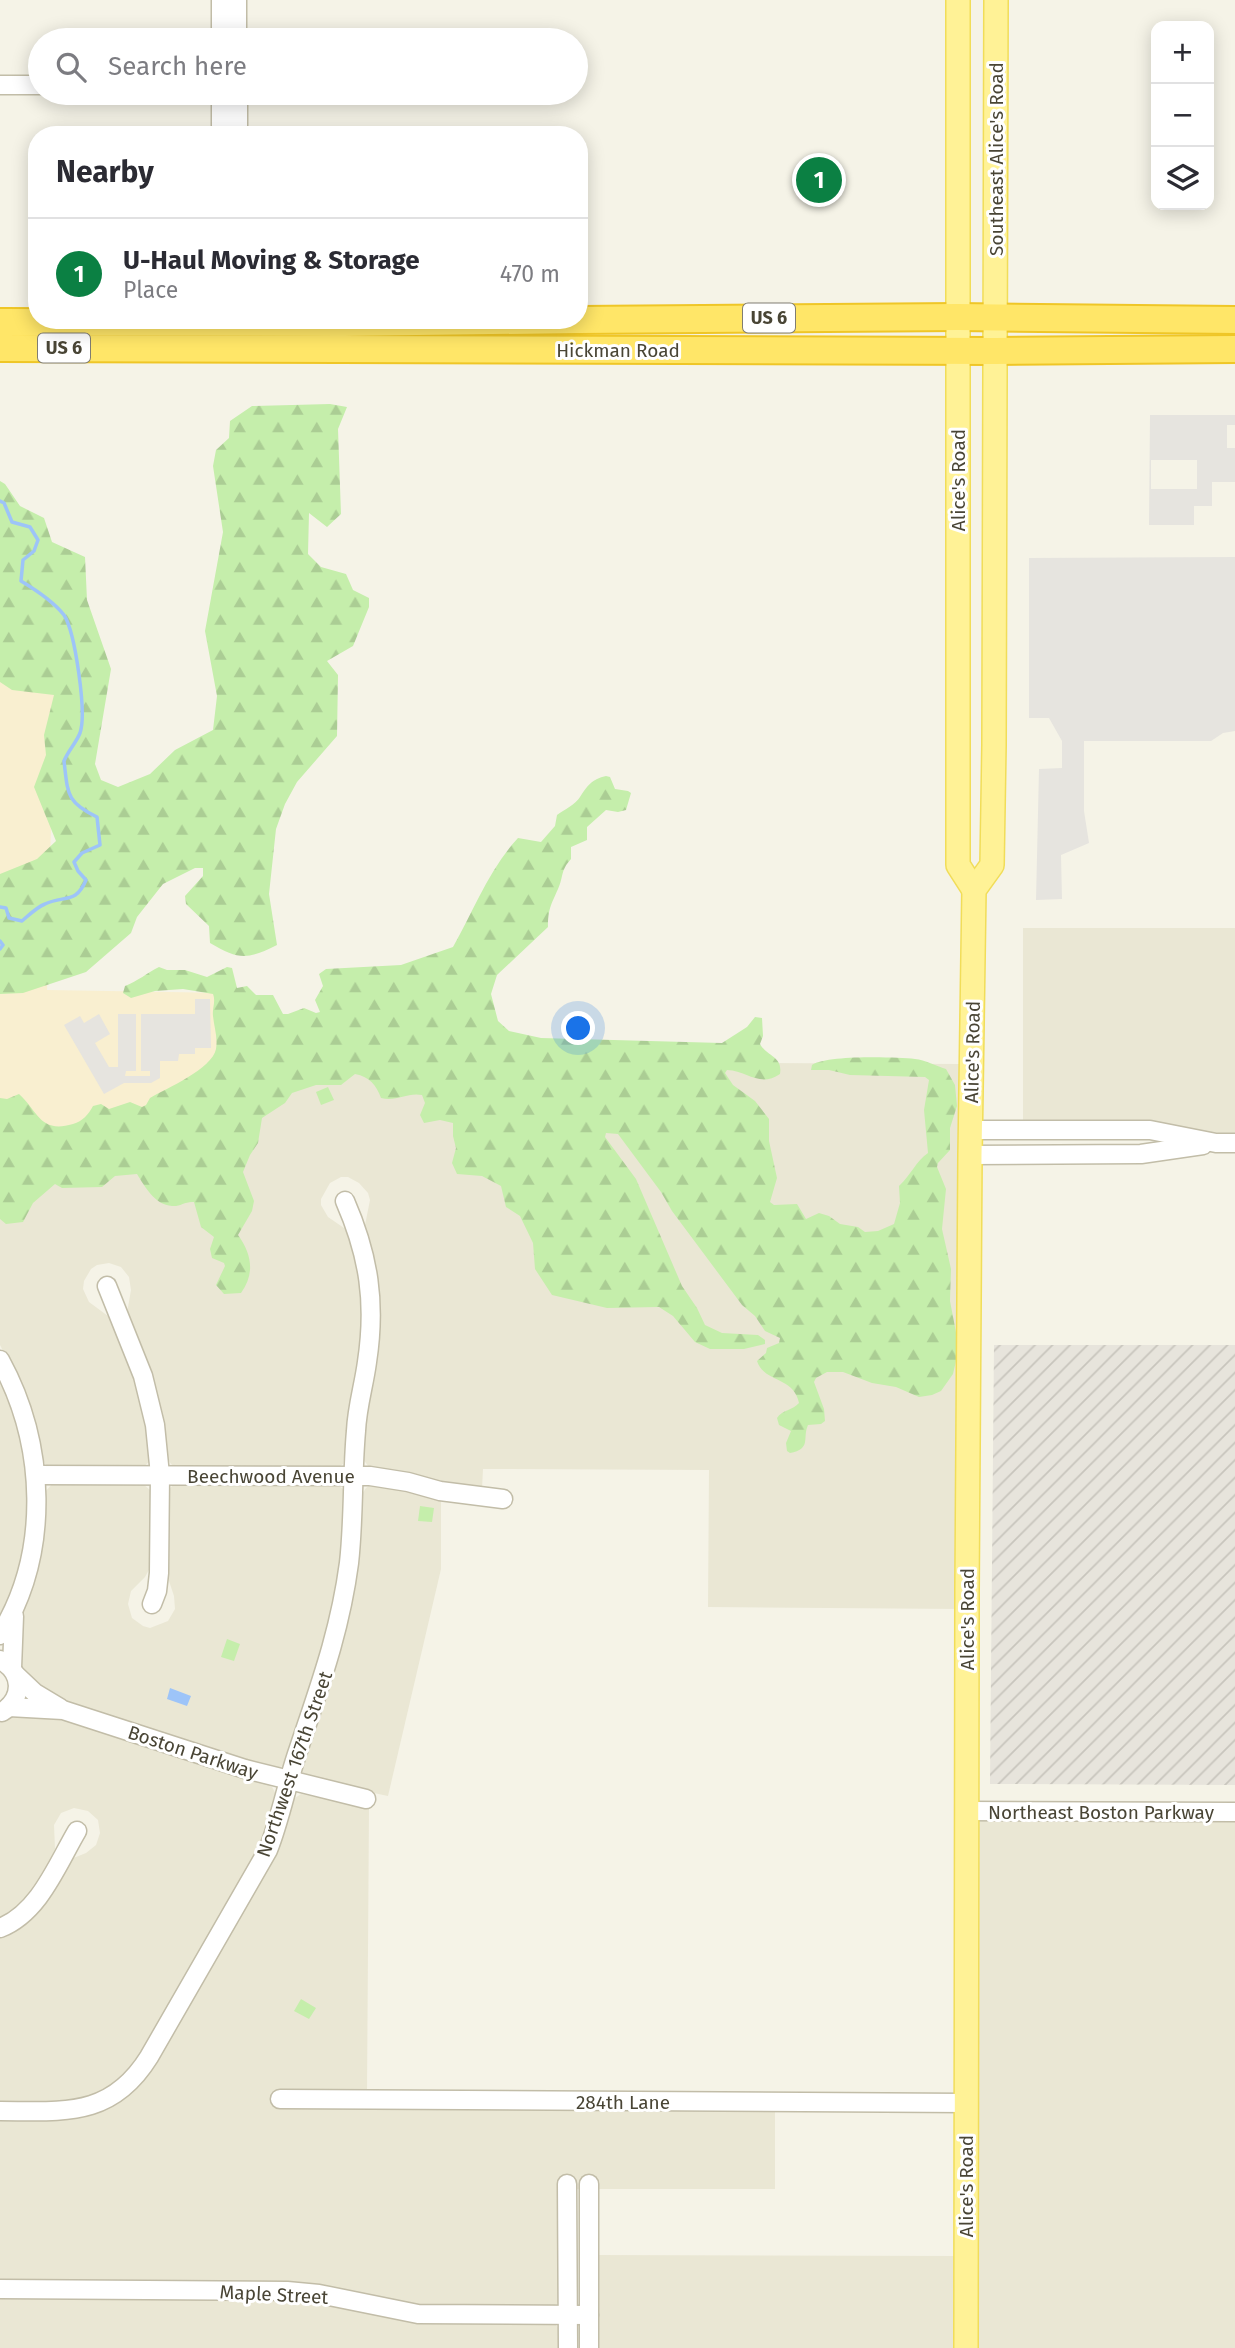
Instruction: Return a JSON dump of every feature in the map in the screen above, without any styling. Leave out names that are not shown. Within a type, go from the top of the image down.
[{"type":"highway","name":"Hickman Road","points":[[588,320],[996,317],[1235,320]]},
{"type":"highway","name":"Hickman Road","points":[[0,322],[28,322]]},
{"type":"highway","points":[[9,348],[22,341],[50,339],[209,339],[227,329]]},
{"type":"highway","points":[[223,349],[225,343],[232,340],[393,336],[410,329]]},
{"type":"highway","name":"Hickman Road","points":[[9,348],[995,351],[1235,349]]},
{"type":"main road","name":"Southeast Alice's Road","points":[[958,0],[958,317]]},
{"type":"main road","name":"Southeast Alice's Road","points":[[996,0],[996,317]]},
{"type":"main road","name":"Alice's Road","points":[[958,317],[958,865],[974,890],[966,1811],[966,2348]]},
{"type":"main road","name":"Alice's Road","points":[[974,890],[992,865],[996,317]]},
{"type":"street","points":[[221,0],[221,28]]},
{"type":"street","points":[[237,0],[237,28]]},
{"type":"street","points":[[0,85],[28,85]]},
{"type":"street","points":[[221,105],[221,126]]},
{"type":"street","points":[[238,105],[238,126]]},
{"type":"street","points":[[971,1130],[1150,1130],[1216,1143]]},
{"type":"street","points":[[970,1155],[1141,1154],[1216,1143],[1235,1143]]},
{"type":"street","name":"Northwest 167th Street","points":[[0,2111],[74,2110],[89,2107],[115,2095],[139,2073],[268,1850],[322,1683],[342,1603],[353,1523],[356,1427],[370,1336],[370,1294],[363,1245],[345,1201]]},
{"type":"street","points":[[107,1286],[135,1353],[150,1400],[159,1448],[159,1583],[152,1604]]},
{"type":"street","points":[[0,1360],[21,1406],[36,1475],[32,1548],[14,1612],[9,1667],[18,1688],[14,1702],[4,1710]]},
{"type":"street","name":"Beechwood Avenue","points":[[36,1475],[393,1478],[440,1491],[503,1499]]},
{"type":"street","points":[[0,1635],[14,1612]]},
{"type":"street","name":"Boston Parkway","points":[[9,1667],[34,1693],[63,1710],[288,1782],[366,1799]]},
{"type":"street","name":"Boston Parkway","points":[[4,1710],[63,1710]]},
{"type":"street","name":"Northeast Boston Parkway","points":[[966,1811],[1235,1812]]},
{"type":"street","points":[[0,1928],[27,1911],[76,1831]]},
{"type":"street","name":"284th Lane","points":[[280,2099],[966,2103]]},
{"type":"street","points":[[568,2183],[568,2348]]},
{"type":"street","points":[[589,2184],[589,2348]]},
{"type":"street","name":"Maple Street","points":[[0,2288],[286,2291],[319,2294],[418,2314],[589,2315]]},
{"type":"shaded area","points":[[1150,415],[1235,415],[1235,425],[1227,425],[1227,448],[1235,448],[1235,482],[1212,482],[1212,506],[1194,506],[1194,525],[1149,525]],"holes":[[[1151,460],[1197,460],[1197,489],[1151,489]]]},
{"type":"shaded area","points":[[1235,557],[1235,731],[1223,733],[1211,741],[1084,741],[1084,811],[1089,843],[1061,855],[1062,899],[1036,900],[1039,769],[1062,768],[1062,741],[1049,718],[1029,718],[1029,558]]},
{"type":"shaded area","points":[[0,606],[55,662],[47,990],[228,993],[229,1060],[179,1142],[0,1134]]},
{"type":"shaded area","points":[[1023,928],[1235,928],[1235,1135],[1146,1124],[1023,1123]]},
{"type":"shaded area","points":[[195,999],[210,999],[211,1048],[195,1048],[195,1054],[179,1054],[178,1061],[160,1061],[160,1078],[151,1083],[124,1083],[104,1094],[64,1025],[80,1016],[84,1023],[99,1014],[110,1034],[95,1043],[109,1067],[118,1067],[118,1014],[136,1014],[136,1071],[126,1071],[125,1076],[150,1076],[150,1071],[141,1071],[141,1014],[195,1014]]},
{"type":"shaded area","points":[[229,1060],[959,1064],[963,1117],[961,1609],[708,1607],[709,1470],[483,1469],[482,1489],[451,1486],[411,1474],[369,1467],[362,1458],[377,1279],[365,1225],[370,1200],[368,1193],[359,1183],[348,1177],[341,1177],[330,1183],[321,1199],[321,1205],[328,1217],[347,1230],[361,1269],[363,1327],[343,1464],[337,1468],[177,1468],[171,1464],[167,1458],[165,1437],[127,1313],[131,1290],[129,1277],[121,1267],[109,1263],[91,1269],[83,1289],[89,1302],[112,1319],[136,1378],[148,1428],[150,1461],[143,1467],[49,1467],[45,1464],[25,1395],[0,1345],[0,1134]]},
{"type":"shaded area","points":[[994,1345],[1235,1345],[1235,1785],[990,1784]]},
{"type":"shaded area","points":[[0,1376],[15,1412],[29,1480],[28,1526],[20,1571],[0,1624]]},
{"type":"shaded area","points":[[53,1483],[142,1483],[150,1490],[151,1566],[145,1577],[131,1591],[128,1604],[132,1618],[150,1628],[168,1621],[175,1609],[167,1575],[167,1493],[175,1484],[335,1483],[343,1489],[346,1493],[342,1561],[323,1653],[283,1766],[273,1770],[73,1706],[39,1690],[28,1681],[16,1660],[16,1642],[45,1492]]},
{"type":"shaded area","points":[[372,1484],[441,1499],[441,1569],[388,1796],[305,1778],[301,1768],[338,1657],[345,1626],[362,1494]]},
{"type":"shaded area","points":[[10,1714],[65,1719],[265,1783],[272,1787],[276,1794],[265,1838],[136,2065],[110,2090],[78,2102],[0,2103],[0,1937],[15,1930],[71,1859],[96,1845],[100,1833],[98,1820],[88,1811],[74,1808],[61,1813],[54,1825],[55,1849],[45,1872],[29,1897],[0,1921],[0,1719]]},
{"type":"shaded area","points":[[301,1794],[369,1808],[367,2092],[775,2105],[775,2189],[564,2189],[560,2302],[551,2307],[440,2307],[0,2282],[0,2118],[89,2115],[116,2103],[135,2089],[150,2071],[272,1858],[292,1800]]},
{"type":"shaded area","points":[[979,1821],[1235,1821],[1235,2348],[976,2348]]},
{"type":"shaded area","points":[[594,2255],[959,2256],[959,2348],[594,2348]]},
{"type":"shaded area","points":[[0,2296],[272,2298],[549,2322],[562,2332],[563,2348],[0,2348]]},
{"type":"green space","points":[[330,404],[347,407],[338,429],[341,514],[327,527],[309,513],[308,554],[321,567],[346,574],[353,590],[369,598],[369,607],[353,646],[327,661],[338,675],[337,736],[297,782],[276,829],[269,894],[277,945],[243,956],[228,953],[210,943],[209,926],[186,904],[185,896],[203,876],[203,868],[195,868],[163,884],[137,917],[131,933],[86,972],[23,993],[0,994],[0,874],[37,859],[56,841],[34,787],[46,755],[44,735],[54,695],[12,690],[0,682],[0,481],[20,506],[44,518],[52,542],[85,557],[87,600],[111,669],[95,764],[101,780],[118,787],[150,774],[175,750],[213,730],[217,696],[205,631],[223,532],[213,466],[216,450],[229,438],[230,421],[252,406]]},
{"type":"green space","points":[[606,776],[610,777],[615,789],[631,793],[626,810],[606,810],[587,827],[587,840],[571,847],[571,859],[550,907],[548,927],[497,975],[491,994],[498,1021],[509,1031],[541,1038],[722,1043],[747,1027],[755,1017],[762,1018],[763,1036],[760,1044],[777,1060],[780,1074],[773,1078],[760,1079],[734,1071],[727,1070],[725,1073],[733,1085],[755,1101],[769,1119],[769,1141],[777,1178],[770,1202],[774,1205],[797,1204],[806,1219],[819,1213],[840,1224],[858,1227],[865,1232],[878,1231],[894,1224],[900,1203],[899,1186],[928,1153],[924,1110],[929,1080],[925,1077],[850,1075],[829,1070],[811,1070],[812,1065],[846,1058],[892,1058],[919,1060],[946,1069],[955,1085],[957,1106],[950,1128],[950,1150],[937,1167],[946,1189],[942,1229],[951,1269],[950,1301],[959,1348],[953,1374],[941,1391],[919,1397],[896,1387],[872,1383],[843,1372],[827,1372],[814,1382],[824,1409],[825,1421],[808,1425],[804,1446],[790,1453],[786,1443],[791,1431],[779,1425],[777,1418],[799,1403],[796,1394],[766,1373],[757,1361],[766,1353],[767,1348],[779,1343],[780,1338],[765,1331],[755,1316],[742,1305],[618,1134],[606,1133],[605,1137],[636,1179],[682,1286],[705,1325],[722,1333],[758,1335],[765,1340],[765,1344],[744,1349],[710,1349],[695,1342],[673,1316],[659,1307],[607,1308],[552,1295],[535,1269],[533,1243],[520,1216],[506,1207],[501,1186],[482,1176],[457,1174],[452,1163],[456,1148],[453,1123],[440,1120],[424,1123],[420,1115],[425,1103],[422,1095],[381,1098],[372,1082],[355,1074],[341,1085],[316,1085],[292,1093],[285,1103],[262,1118],[258,1143],[243,1172],[254,1201],[252,1211],[238,1235],[250,1264],[248,1279],[241,1293],[224,1294],[216,1285],[225,1266],[212,1258],[210,1249],[214,1237],[201,1227],[194,1202],[166,1205],[151,1195],[137,1174],[115,1176],[102,1187],[62,1188],[55,1184],[33,1203],[23,1222],[6,1224],[0,1219],[0,1098],[7,1099],[19,1094],[46,1123],[53,1126],[73,1124],[87,1115],[93,1106],[101,1104],[109,1109],[130,1102],[142,1107],[150,1098],[198,1071],[213,1056],[217,1040],[213,994],[183,989],[155,991],[131,998],[123,993],[125,986],[159,967],[185,970],[207,977],[227,967],[232,968],[237,988],[247,986],[256,995],[273,995],[283,1014],[304,1008],[320,1012],[315,1000],[323,986],[319,974],[326,969],[401,965],[453,947],[490,876],[518,838],[541,842],[555,826],[557,815],[576,802],[590,784]]},
{"type":"green space","points":[[328,1087],[334,1100],[321,1105],[316,1092]]},
{"type":"green space","points":[[420,1506],[434,1508],[432,1522],[418,1521]]},
{"type":"green space","points":[[227,1639],[240,1644],[234,1661],[221,1657]]},
{"type":"green space","points":[[301,1999],[316,2008],[309,2019],[294,2011]]},
{"type":"water","points":[[170,1688],[191,1696],[187,1706],[167,1699]]},
{"type":"waterway","points":[[0,501],[4,503],[12,522],[30,527],[38,540],[34,551],[23,560],[21,581],[60,610],[68,624],[76,655],[82,723],[80,733],[64,761],[66,782],[70,796],[79,807],[97,817],[100,845],[82,853],[74,862],[86,880],[74,896],[42,905],[22,921],[9,918],[6,908],[0,907]]},
{"type":"waterway","points":[[0,941],[3,945],[0,949]]},
{"type":"place","name":"U-Haul Moving & Storage","points":[[819,180]]}]
